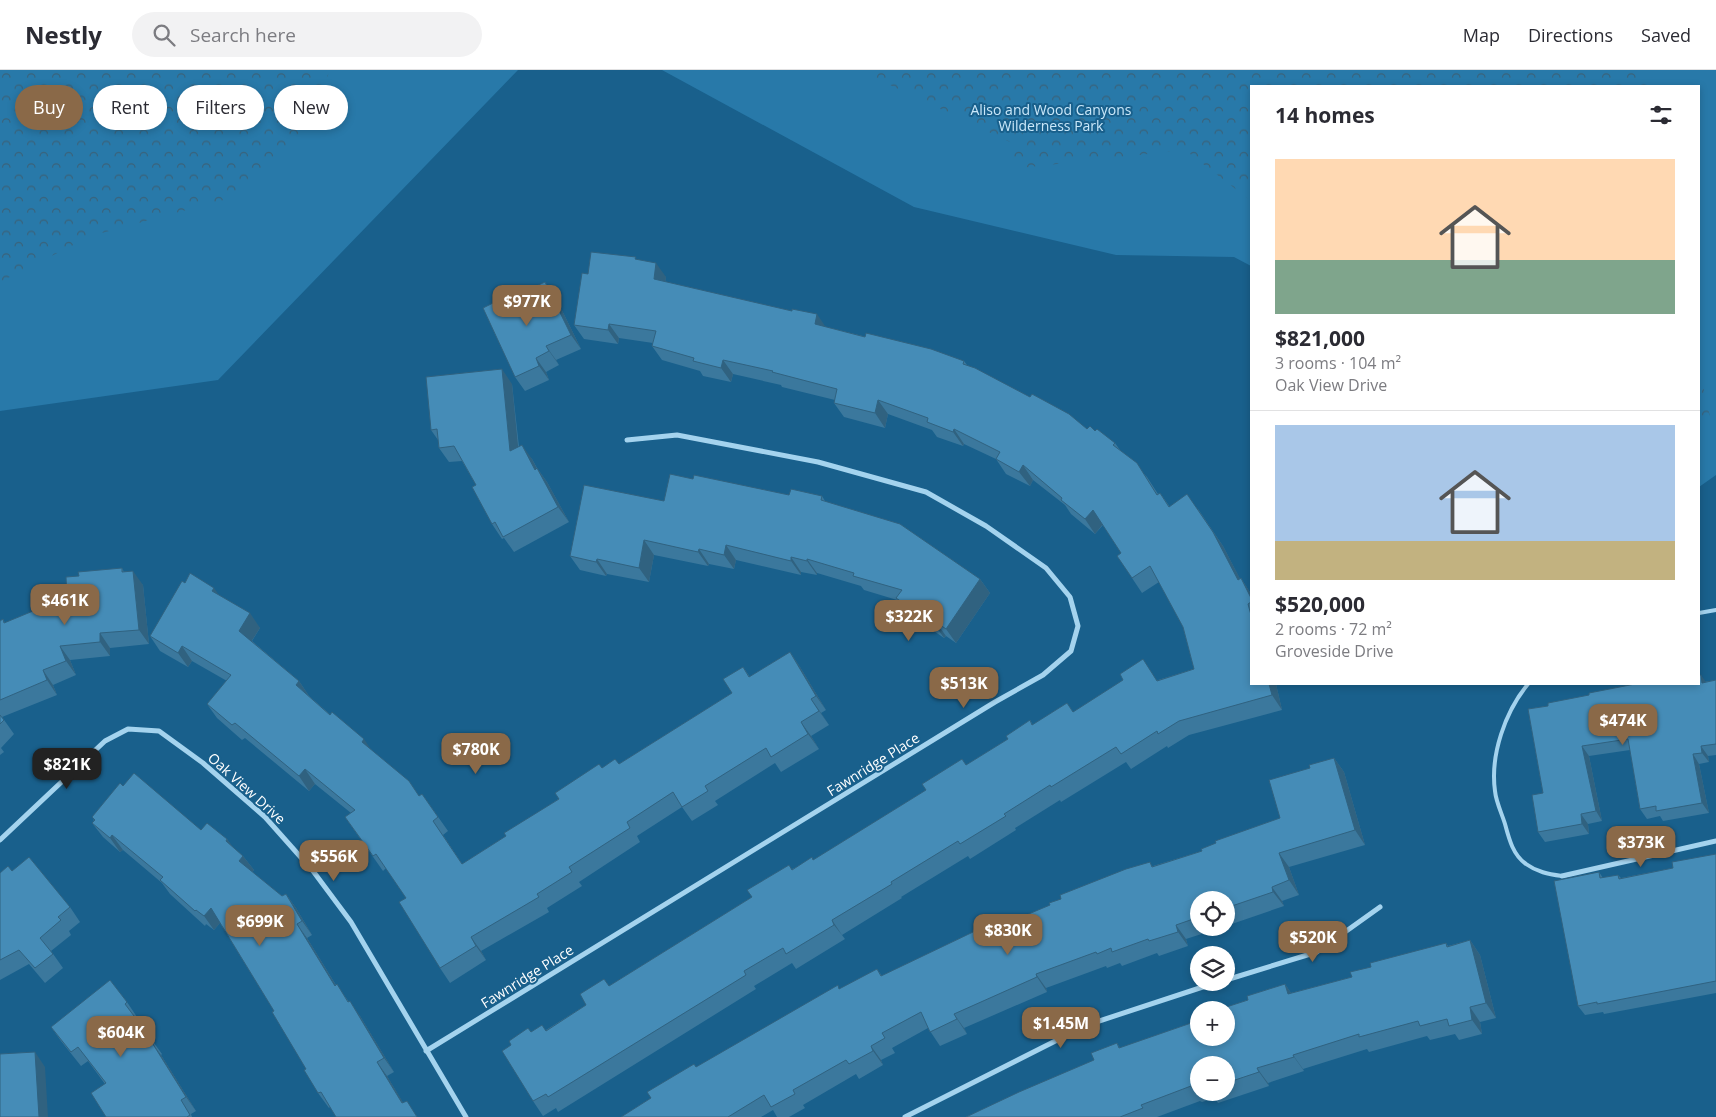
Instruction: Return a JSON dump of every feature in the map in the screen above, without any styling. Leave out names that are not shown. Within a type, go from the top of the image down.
[{"type":"street","name":"Fawnridge Place","points":[[426,1051],[986,707],[1043,675],[1071,651],[1078,626],[1070,597],[1046,568],[986,526],[926,492],[818,462],[677,435],[627,440]]},
{"type":"street","name":"Oak View Drive","points":[[0,840],[105,742],[128,729],[159,731],[203,763],[265,817],[314,871],[351,922],[466,1117]]},
{"type":"street","points":[[1562,876],[1716,841]]},
{"type":"street","points":[[1235,977],[1317,952],[1380,907]]},
{"type":"street","points":[[905,1117],[1087,1025],[1191,991]]},
{"type":"lane","points":[[1700,614],[1716,610]]},
{"type":"lane","points":[[1527,685],[1520,693],[1504,727],[1494,760],[1495,792],[1512,847],[1524,863],[1539,872],[1562,876]]},
{"type":"green space","points":[[0,70],[518,70],[218,380],[0,411]]},
{"type":"green space","points":[[0,70],[330,70],[324,85],[274,85],[274,130],[303,130],[238,196],[91,236],[0,282]]},
{"type":"green space","points":[[662,70],[1716,70],[1716,475],[1700,486],[1700,85],[1250,85],[1250,265],[1234,257],[1116,255],[914,207]]},
{"type":"green space","name":"Aliso and Wood Canyons Wilderness Park","points":[[858,70],[1642,70],[1658,85],[1250,85],[1250,200],[1185,150],[1011,169],[1012,143]]},
{"type":"green space","points":[[1700,373],[1712,425],[1700,431]]},
{"type":"building","points":[[591,252],[636,257],[635,259],[656,263],[654,279],[792,311],[792,309],[817,314],[815,324],[865,337],[866,333],[931,349],[964,361],[963,364],[975,368],[1030,397],[1032,394],[1069,414],[1087,429],[1090,426],[1095,431],[1097,429],[1115,443],[1113,445],[1137,463],[1157,495],[1160,493],[1169,507],[1187,494],[1213,532],[1238,580],[1241,578],[1250,596],[1250,603],[1248,604],[1250,611],[1250,685],[1269,685],[1272,695],[1179,721],[1158,734],[1157,731],[1121,754],[1116,747],[1051,787],[1050,785],[1004,814],[1006,816],[960,844],[958,841],[891,882],[892,884],[832,920],[834,925],[786,954],[783,948],[744,971],[746,975],[548,1097],[546,1094],[533,1101],[502,1051],[511,1045],[509,1041],[528,1028],[531,1032],[542,1025],[546,1031],[586,1005],[580,994],[604,979],[609,986],[752,897],[747,890],[789,865],[792,870],[812,857],[813,860],[926,790],[922,784],[962,759],[966,765],[1008,739],[1006,736],[1030,720],[1032,725],[1067,703],[1073,712],[1123,680],[1120,674],[1143,659],[1157,681],[1194,669],[1183,627],[1150,566],[1132,578],[1117,556],[1121,553],[1093,510],[1085,519],[1023,465],[1019,472],[996,459],[1000,452],[954,429],[953,432],[927,422],[928,418],[878,400],[875,413],[834,403],[837,389],[773,371],[723,360],[721,368],[693,361],[694,358],[652,346],[656,331],[609,324],[608,330],[574,325],[582,273],[588,274]]},
{"type":"building","points":[[545,282],[571,335],[546,346],[549,351],[536,358],[539,366],[515,377],[483,308],[505,297],[506,300]]},
{"type":"building","points":[[502,369],[510,451],[522,445],[558,507],[503,537],[495,522],[492,524],[472,487],[476,485],[454,446],[439,448],[437,429],[431,430],[426,377]]},
{"type":"building","points":[[670,474],[693,479],[694,475],[789,495],[791,489],[822,496],[821,500],[900,524],[980,579],[946,629],[936,622],[934,624],[896,598],[902,590],[853,576],[854,573],[807,559],[807,561],[791,557],[791,561],[726,545],[724,555],[699,549],[698,552],[644,540],[639,568],[597,559],[596,562],[570,556],[584,485],[664,501]]},
{"type":"building","points":[[122,568],[122,572],[133,571],[139,630],[100,633],[100,642],[60,646],[66,661],[43,670],[47,680],[0,700],[0,621],[3,619],[4,623],[67,597],[66,577],[79,576],[78,572]]},
{"type":"building","points":[[190,573],[214,588],[212,591],[250,613],[239,631],[299,681],[296,685],[330,715],[332,712],[364,739],[362,742],[409,781],[419,796],[422,794],[438,817],[433,821],[462,864],[506,836],[504,833],[559,799],[555,793],[599,764],[602,768],[615,759],[619,764],[732,693],[723,679],[743,667],[749,677],[790,652],[816,696],[811,699],[819,711],[801,722],[808,734],[771,757],[766,748],[705,786],[708,791],[682,807],[673,792],[627,822],[630,828],[569,867],[572,872],[537,894],[539,897],[471,937],[476,946],[440,968],[399,902],[406,898],[376,854],[373,856],[345,817],[355,810],[305,769],[299,776],[235,723],[232,725],[207,704],[231,675],[182,646],[178,653],[150,636],[182,581],[185,583]]},
{"type":"building","points":[[1700,675],[1702,683],[1716,680],[1716,744],[1701,746],[1702,753],[1693,754],[1702,803],[1656,811],[1656,806],[1640,809],[1628,739],[1582,746],[1596,811],[1581,814],[1582,824],[1538,832],[1532,795],[1543,793],[1528,709],[1548,706],[1548,703],[1589,695],[1589,693],[1630,685],[1700,685]]},
{"type":"building","points":[[0,715],[4,720],[0,724]]},
{"type":"building","points":[[1334,758],[1355,830],[1279,853],[1289,880],[1272,887],[1273,892],[1235,905],[1235,891],[1190,891],[1190,920],[1176,925],[1178,932],[1149,941],[1148,939],[1112,952],[1111,948],[1097,954],[1096,952],[1036,974],[1037,977],[954,1014],[957,1019],[930,1032],[921,1012],[882,1033],[885,1038],[871,1046],[873,1051],[849,1064],[846,1060],[793,1090],[795,1094],[771,1107],[764,1095],[728,1117],[621,1117],[651,1098],[647,1092],[694,1064],[696,1067],[838,985],[839,989],[877,969],[881,976],[973,932],[973,930],[997,920],[1000,926],[1050,905],[1049,903],[1061,899],[1060,895],[1126,869],[1150,862],[1152,867],[1202,851],[1201,849],[1216,843],[1215,841],[1280,818],[1269,780],[1310,768],[1309,765]]},
{"type":"building","points":[[134,773],[201,830],[207,823],[227,839],[226,841],[243,856],[239,861],[282,896],[286,894],[302,921],[297,924],[335,986],[337,984],[348,1002],[350,1001],[384,1058],[377,1062],[402,1103],[407,1101],[417,1117],[336,1117],[321,1092],[318,1093],[304,1070],[306,1069],[272,1012],[274,1011],[211,908],[204,916],[195,911],[160,880],[163,877],[112,835],[110,838],[92,823],[95,820],[92,817],[120,783],[123,786]]},
{"type":"building","points":[[1716,854],[1716,981],[1578,1006],[1554,881],[1599,872],[1600,878],[1618,875],[1619,879],[1673,868],[1672,862]]},
{"type":"building","points":[[29,857],[70,907],[58,917],[61,920],[40,938],[53,954],[35,968],[19,950],[0,960],[0,873],[8,866],[12,871]]},
{"type":"building","points":[[1470,940],[1486,1003],[1470,1007],[1472,1020],[1449,1026],[1447,1019],[1420,1026],[1418,1021],[1359,1037],[1359,1034],[1257,1068],[1259,1072],[1235,1080],[1235,1056],[1190,1056],[1190,1086],[1141,1105],[1143,1108],[1120,1117],[966,1117],[1094,1060],[1091,1053],[1117,1043],[1119,1048],[1190,1023],[1190,1046],[1235,1046],[1235,1004],[1248,1000],[1247,996],[1285,984],[1288,994],[1352,977],[1350,972],[1371,967],[1370,963],[1446,943],[1447,947]]},
{"type":"building","points":[[110,980],[152,1040],[186,1097],[181,1100],[190,1115],[187,1117],[106,1117],[91,1093],[106,1083],[78,1047],[71,1052],[51,1027]]},
{"type":"building","points":[[35,1052],[39,1117],[0,1117],[0,1054]]}]
